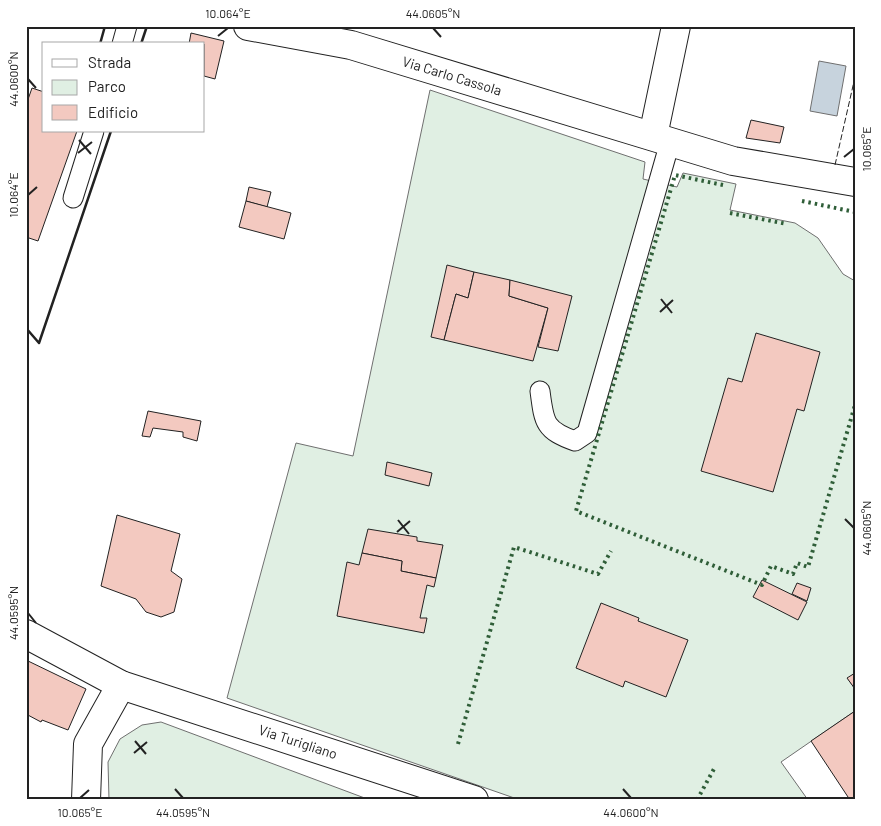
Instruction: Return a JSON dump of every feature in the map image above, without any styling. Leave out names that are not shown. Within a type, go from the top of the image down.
[{"type":"street","name":"Via Carlo Cassola","points":[[248,26],[287,30],[351,45],[733,161],[855,182]]},
{"type":"street","points":[[662,139],[676,26]]},
{"type":"street","name":"Via Turigliano","points":[[26,634],[121,685],[474,800]]},
{"type":"street","points":[[86,800],[88,744],[121,685]]},
{"type":"lane","points":[[123,42],[127,26]]},
{"type":"lane","points":[[73,198],[94,132]]},
{"type":"lane","points":[[540,391],[544,419],[559,435],[575,441],[587,433],[662,139]]},
{"type":"green space","points":[[430,90],[645,162],[643,179],[677,187],[683,173],[736,184],[730,210],[795,223],[818,238],[843,274],[855,281],[855,673],[848,679],[855,689],[855,711],[781,762],[808,800],[520,800],[227,698],[296,443],[353,456]]},
{"type":"green space","points":[[161,722],[370,800],[109,800],[108,762],[120,739],[142,725]]},
{"type":"shaded area","points":[[819,61],[846,66],[837,116],[810,111]]},
{"type":"building","points":[[191,33],[224,41],[215,79],[205,76],[205,42],[189,42]]},
{"type":"building","points":[[32,88],[42,91],[42,132],[77,132],[38,241],[26,237],[26,105]]},
{"type":"building","points":[[751,120],[784,127],[780,143],[746,138]]},
{"type":"building","points":[[249,187],[271,192],[267,207],[246,201]]},
{"type":"building","points":[[246,201],[291,213],[284,239],[239,227]]},
{"type":"building","points":[[447,265],[474,272],[468,298],[456,294],[444,340],[431,337]]},
{"type":"building","points":[[474,272],[510,280],[509,296],[548,308],[533,361],[444,340],[456,294],[468,298]]},
{"type":"building","points":[[510,280],[572,296],[558,351],[538,347],[548,308],[509,296]]},
{"type":"building","points":[[756,333],[820,352],[804,411],[797,409],[773,492],[701,471],[728,378],[742,382]]},
{"type":"building","points":[[148,411],[201,421],[197,441],[183,437],[183,432],[153,428],[150,437],[142,436]]},
{"type":"building","points":[[387,462],[432,473],[429,486],[385,475]]},
{"type":"building","points":[[117,515],[180,534],[171,571],[182,579],[174,612],[161,617],[146,612],[136,599],[101,586]]},
{"type":"building","points":[[368,529],[417,537],[417,541],[443,545],[436,578],[401,571],[402,561],[362,553]]},
{"type":"building","points":[[362,553],[402,561],[401,571],[436,578],[434,587],[427,585],[420,618],[427,618],[424,633],[337,616],[347,562],[359,565]]},
{"type":"building","points":[[762,580],[807,602],[798,620],[753,597]]},
{"type":"building","points":[[797,583],[811,588],[807,601],[792,594]]},
{"type":"building","points":[[601,603],[639,618],[638,621],[688,640],[666,697],[625,681],[623,687],[576,668]]},
{"type":"building","points":[[26,660],[86,689],[68,730],[42,720],[41,722],[26,714]]},
{"type":"building","points":[[855,673],[855,689],[847,678]]},
{"type":"building","points":[[855,711],[855,800],[850,800],[811,741]]},
{"type":"hedge","points":[[723,185],[675,175],[576,511],[762,585],[771,566],[793,574],[797,563],[808,567],[855,405]]},
{"type":"hedge","points":[[802,201],[855,212]]},
{"type":"hedge","points":[[730,213],[787,224]]},
{"type":"hedge","points":[[458,744],[514,547],[598,574],[611,551]]},
{"type":"hedge","points":[[697,800],[715,767]]},
{"type":"fence","points":[[835,165],[855,77]]},
{"type":"wall","points":[[101,42],[105,26]]},
{"type":"wall","points":[[142,42],[147,26]]},
{"type":"wall","points":[[26,328],[39,343],[111,132]]}]
